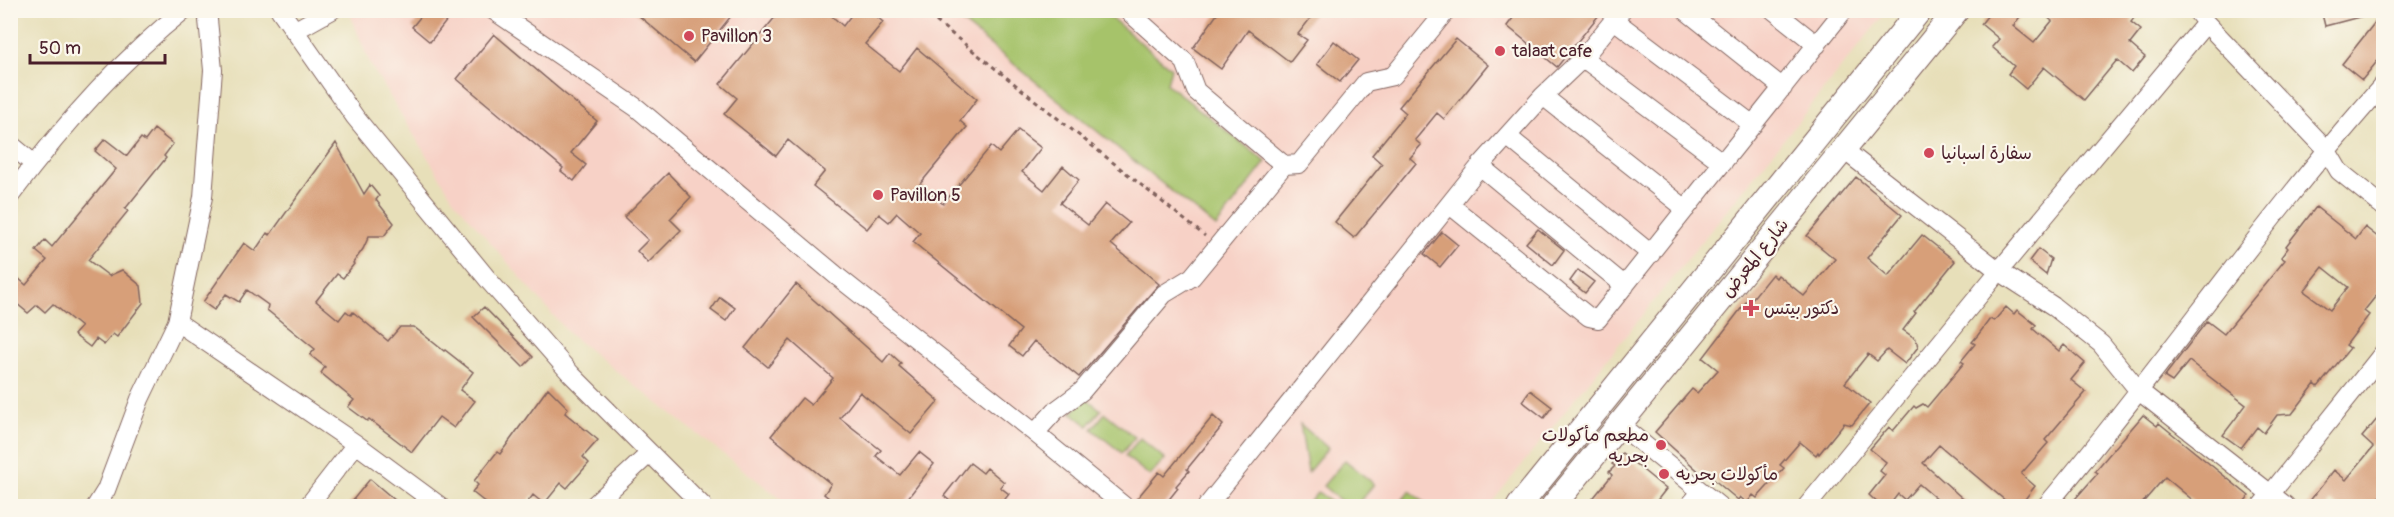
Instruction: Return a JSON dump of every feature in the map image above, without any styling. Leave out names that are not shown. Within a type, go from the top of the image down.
[{"type":"main road","name":"شارع المعرض","points":[[1519,507],[1920,10]]},
{"type":"main road","name":"شارع المعرض","points":[[1553,507],[1957,10]]},
{"type":"main road","points":[[1638,359],[1659,376]]},
{"type":"street","points":[[10,196],[34,164],[96,93],[146,40],[183,10]]},
{"type":"street","points":[[96,507],[106,490],[140,399],[177,322],[203,197],[213,70],[207,10]]},
{"type":"street","points":[[280,10],[355,117],[490,282],[571,374],[704,507]]},
{"type":"street","points":[[294,31],[332,10]]},
{"type":"street","points":[[493,10],[637,108],[838,277],[1035,433],[1124,507]]},
{"type":"street","points":[[1127,10],[1185,62],[1196,91],[1284,165],[1299,164],[1366,82],[1393,76],[1447,10]]},
{"type":"street","points":[[1685,10],[1783,88]]},
{"type":"street","points":[[1773,10],[1817,45]]},
{"type":"street","points":[[1450,205],[1589,317],[1598,319],[1844,10]]},
{"type":"street","points":[[1207,507],[1480,166],[1543,96],[1583,58],[1618,15],[1753,125]]},
{"type":"street","points":[[1807,507],[2201,17],[2326,149],[2339,171],[2384,207]]},
{"type":"street","points":[[1583,58],[1723,163]]},
{"type":"street","points":[[2046,507],[2109,432],[2326,149],[2384,84]]},
{"type":"street","points":[[1543,96],[1686,209]]},
{"type":"street","points":[[1507,136],[1651,254]]},
{"type":"street","points":[[10,144],[34,164]]},
{"type":"street","points":[[1844,150],[1999,271],[2053,306],[2101,344],[2139,391],[2204,441],[2240,472],[2266,500],[2286,507]]},
{"type":"street","points":[[1035,433],[1055,411],[1082,391],[1164,294],[1192,277],[1284,165]]},
{"type":"street","points":[[1480,166],[1625,286]]},
{"type":"street","points":[[177,322],[356,444],[440,507]]},
{"type":"street","points":[[2266,500],[2384,352]]},
{"type":"street","points":[[1620,425],[1719,507]]},
{"type":"street","points":[[308,507],[356,444]]},
{"type":"street","points":[[593,507],[650,453]]},
{"type":"street","points":[[1689,507],[1701,492]]},
{"type":"path","points":[[922,10],[1218,246]]},
{"type":"shaded area","points":[[349,11],[1887,11],[1489,506],[790,506],[570,335],[454,200],[370,64]]},
{"type":"green space","points":[[948,11],[1103,11],[1171,68],[1167,84],[1266,162],[1216,227]]},
{"type":"green space","points":[[1085,397],[1101,410],[1088,426],[1072,413]]},
{"type":"green space","points":[[1105,413],[1135,437],[1122,453],[1092,429]]},
{"type":"green space","points":[[1300,424],[1328,448],[1308,472]]},
{"type":"green space","points":[[1140,438],[1165,459],[1150,476],[1125,456]]},
{"type":"green space","points":[[1345,460],[1374,484],[1356,506],[1347,506],[1323,486]]},
{"type":"green space","points":[[1410,491],[1429,506],[1397,506]]},
{"type":"green space","points":[[1318,492],[1336,506],[1306,506]]},
{"type":"building","points":[[426,10],[455,10],[430,42],[412,27]]},
{"type":"building","name":"Pavillon 3","points":[[632,10],[736,10],[694,62]]},
{"type":"building","name":"Pavillon 5","points":[[781,10],[825,10],[843,26],[855,10],[869,10],[883,22],[865,44],[899,71],[917,48],[977,99],[960,121],[967,127],[920,184],[943,204],[991,146],[999,153],[1018,130],[1041,148],[1022,172],[1044,190],[1063,166],[1079,180],[1060,203],[1088,225],[1105,204],[1129,223],[1111,244],[1159,284],[1079,377],[1034,341],[1022,356],[1009,346],[1021,330],[913,242],[920,233],[897,213],[889,222],[879,214],[867,229],[813,186],[825,171],[788,140],[776,156],[724,114],[737,98],[720,84]]},
{"type":"building","points":[[1220,10],[1317,10],[1298,34],[1307,40],[1290,62],[1248,30],[1221,69],[1193,48]]},
{"type":"building","points":[[1519,10],[1603,10],[1557,67],[1507,26]]},
{"type":"building","points":[[1992,10],[2025,10],[2013,26],[2034,43],[2052,21],[2039,10],[2140,10],[2131,22],[2141,30],[2130,44],[2145,57],[2132,73],[2117,60],[2084,100],[2044,67],[2026,89],[2008,74],[2014,66],[1992,47],[1999,39],[1981,24]]},
{"type":"building","points":[[2321,10],[2366,10],[2367,15],[2325,26]]},
{"type":"building","points":[[2384,11],[2384,53],[2362,80],[2342,64]]},
{"type":"building","points":[[494,34],[597,121],[571,153],[586,165],[574,181],[561,171],[563,168],[457,79]]},
{"type":"building","points":[[1456,39],[1488,65],[1444,119],[1437,113],[1415,140],[1421,145],[1410,158],[1416,163],[1354,238],[1335,222],[1382,164],[1372,155],[1406,113],[1399,107]]},
{"type":"building","points":[[1334,41],[1358,60],[1340,82],[1317,64]]},
{"type":"building","points":[[154,129],[173,144],[164,156],[166,158],[125,209],[128,211],[88,260],[109,276],[122,270],[141,286],[143,303],[117,337],[113,334],[104,345],[96,339],[90,347],[74,335],[81,327],[53,304],[45,312],[37,305],[28,313],[10,298],[10,271],[26,285],[47,260],[36,251],[45,240],[52,247],[116,169],[95,151],[105,139],[127,156],[141,138],[145,141]]},
{"type":"building","points":[[336,143],[364,194],[370,185],[379,196],[376,200],[394,223],[384,236],[369,236],[354,264],[343,278],[337,274],[316,301],[339,320],[346,311],[351,315],[353,312],[388,341],[400,327],[414,327],[473,372],[460,390],[475,401],[454,428],[439,417],[412,452],[369,419],[367,421],[348,407],[354,400],[321,373],[325,367],[310,355],[315,349],[267,310],[268,305],[247,290],[239,302],[226,294],[214,310],[203,302],[244,243],[255,251],[267,233],[270,235]]},
{"type":"building","points":[[668,173],[691,197],[670,219],[681,230],[648,263],[637,251],[648,240],[624,217]]},
{"type":"building","points":[[1856,177],[1902,215],[1867,258],[1888,276],[1922,235],[1955,261],[1914,312],[1916,313],[1903,330],[1916,339],[1918,347],[1905,364],[1887,350],[1877,361],[1868,354],[1845,383],[1870,403],[1852,425],[1844,423],[1816,455],[1800,442],[1780,465],[1784,468],[1757,498],[1753,495],[1747,503],[1740,497],[1738,500],[1706,473],[1704,476],[1655,432],[1692,389],[1697,393],[1718,370],[1703,358],[1750,297],[1752,299],[1772,274],[1776,278],[1778,275],[1804,296],[1835,259],[1807,236]]},
{"type":"building","points":[[2316,207],[2356,239],[2365,227],[2384,242],[2384,286],[2364,311],[2369,315],[2346,345],[2350,348],[2318,387],[2315,384],[2292,414],[2277,415],[2264,433],[2257,427],[2241,448],[2223,435],[2246,405],[2189,361],[2172,382],[2164,377],[2207,321],[2224,334],[2285,260],[2281,257],[2288,248],[2286,246]],"holes":[[[2323,267],[2348,287],[2330,310],[2304,291]]]},
{"type":"building","points":[[1538,229],[1564,250],[1553,265],[1526,243]]},
{"type":"building","points":[[1442,232],[1458,245],[1440,267],[1424,254]]},
{"type":"building","points":[[2038,249],[2051,259],[2046,275],[2029,261]]},
{"type":"building","points":[[1578,270],[1594,282],[1585,293],[1570,281]]},
{"type":"building","points":[[796,284],[883,362],[890,353],[901,363],[899,366],[939,401],[911,434],[860,392],[840,418],[881,450],[876,456],[900,475],[919,452],[934,464],[901,507],[840,507],[824,494],[831,484],[771,436],[802,398],[811,405],[833,378],[790,340],[768,367],[745,348]]},
{"type":"building","points":[[720,297],[735,308],[726,321],[711,310]]},
{"type":"building","points":[[484,307],[533,357],[523,367],[473,317]]},
{"type":"building","points":[[2006,307],[2014,314],[2017,310],[2036,325],[2033,329],[2059,351],[2064,345],[2085,363],[2071,380],[2086,392],[2045,440],[2048,443],[2021,474],[2035,486],[2019,507],[2013,507],[1939,445],[1923,463],[1972,507],[1946,507],[1919,484],[1905,500],[1898,494],[1888,507],[1882,507],[1869,495],[1885,475],[1880,471],[1886,462],[1870,449],[1889,427],[1893,431],[1914,406],[1916,408],[1923,404],[1927,407],[1964,363],[1961,361],[1975,344],[1972,342],[1990,319],[1994,321]]},
{"type":"building","points":[[548,388],[568,408],[565,413],[598,440],[583,457],[589,463],[567,488],[561,483],[544,504],[533,495],[524,507],[491,507],[472,492],[478,485],[474,481],[497,452],[500,454]]},
{"type":"building","points":[[1530,390],[1552,407],[1544,418],[1522,401]]},
{"type":"building","points":[[2384,411],[2384,491],[2372,507],[2338,507],[2331,501],[2327,507],[2305,507],[2334,470],[2346,480],[2373,447],[2362,437]]},
{"type":"building","points":[[2143,415],[2157,426],[2159,423],[2249,496],[2240,507],[2201,507],[2165,477],[2139,507],[2068,507],[2098,473],[2095,471]]},
{"type":"building","points":[[1213,416],[1223,425],[1187,469],[1189,471],[1163,507],[1135,507],[1134,502],[1159,472],[1164,476]]},
{"type":"building","points":[[1622,453],[1666,489],[1652,507],[1586,507],[1612,475],[1609,472],[1615,466],[1612,464]]},
{"type":"building","points":[[970,463],[983,473],[987,468],[1004,482],[1000,487],[1009,494],[999,507],[957,507],[944,496]]},
{"type":"building","points":[[370,479],[403,507],[347,507]]},
{"type":"place","name":"Pavillon 3","points":[[689,36]]},
{"type":"place","name":"talaat cafe","points":[[1500,51]]},
{"type":"place","name":"سفارة اسبانيا","points":[[1929,153]]},
{"type":"place","name":"Pavillon 5","points":[[878,195]]},
{"type":"place","name":"دكتور بيتس","points":[[1751,308]]},
{"type":"place","name":"مطعم مأكولات بحريه","points":[[1661,445]]},
{"type":"place","name":"مأكولات بحريه","points":[[1664,474]]}]
